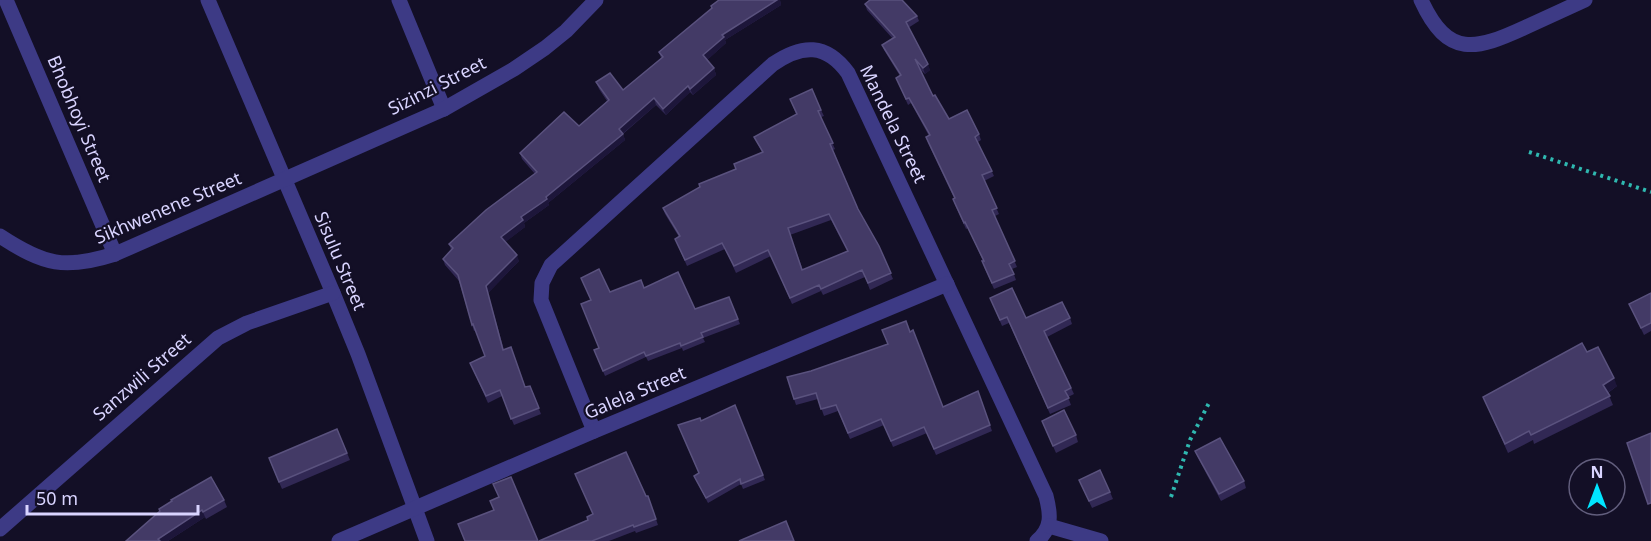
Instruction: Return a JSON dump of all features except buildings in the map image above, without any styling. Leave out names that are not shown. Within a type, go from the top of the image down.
[{"type":"street","name":"Bhobhoyi Street","points":[[6,0],[115,254]]},
{"type":"street","name":"Sisulu Street","points":[[208,0],[358,354],[427,541]]},
{"type":"street","points":[[399,0],[444,109]]},
{"type":"street","points":[[1421,0],[1437,28],[1446,36],[1459,43],[1475,45],[1493,42],[1585,0]]},
{"type":"street","name":"Sizinzi Street","points":[[283,179],[444,109],[514,69],[566,31],[594,1]]},
{"type":"street","name":"Mandela Street","points":[[594,431],[541,300],[542,283],[551,265],[764,72],[787,54],[798,50],[820,51],[831,55],[848,73],[1046,496],[1050,513],[1049,526]]},
{"type":"street","name":"Sikhwenene Street","points":[[0,236],[36,258],[52,263],[92,261],[115,254],[283,179]]},
{"type":"street","name":"Galela Street","points":[[339,541],[594,431],[947,284]]},
{"type":"street","name":"Sanzwili Street","points":[[2,527],[218,338],[247,323],[333,293]]},
{"type":"street","points":[[1037,541],[1046,533],[1049,526],[1101,541]]},
{"type":"path","points":[[1529,152],[1651,192]]},
{"type":"path","points":[[1171,497],[1190,440],[1210,401]]}]
